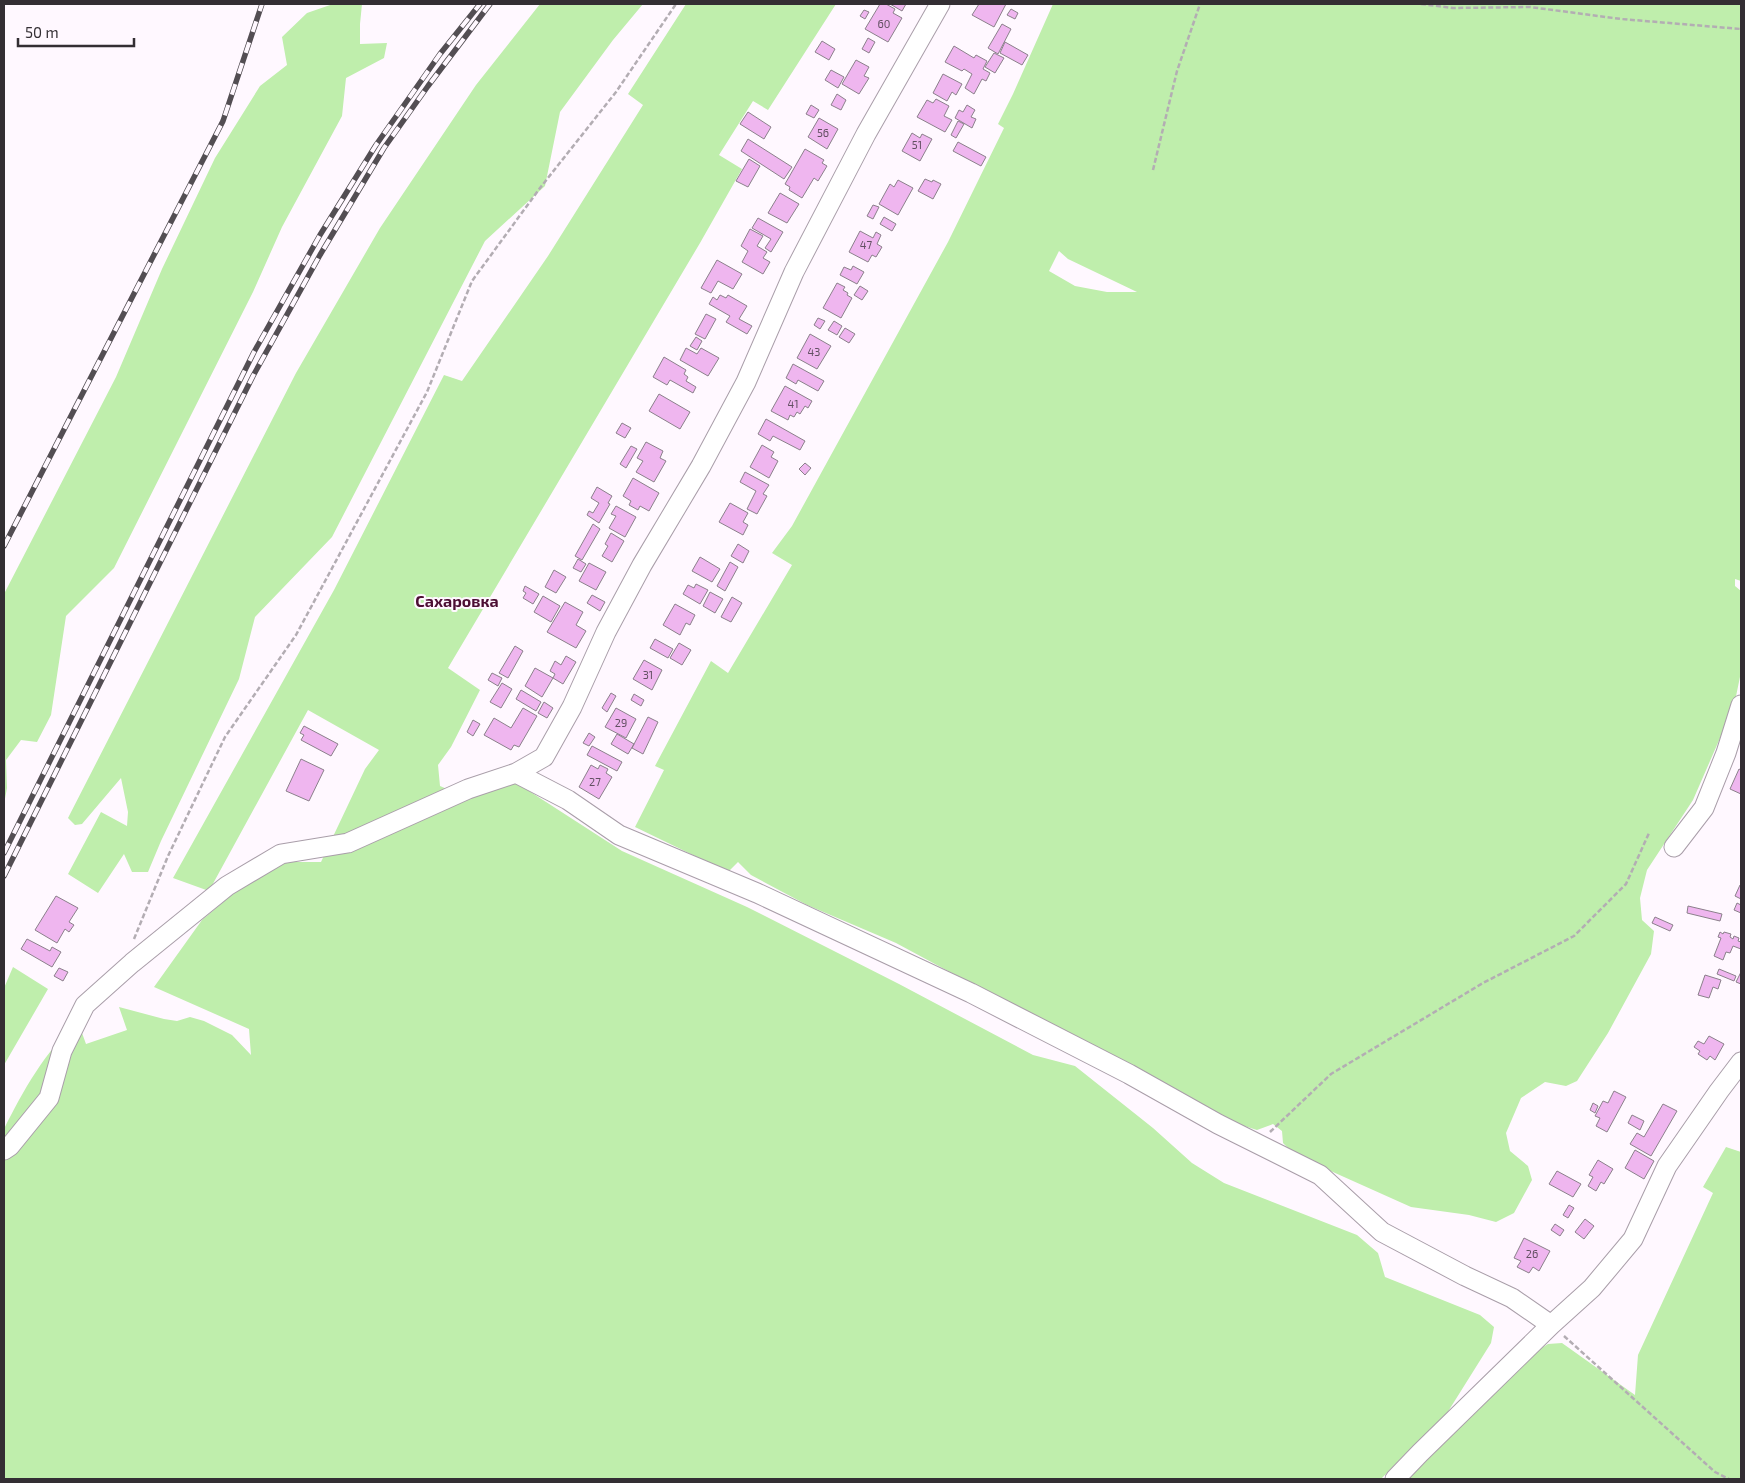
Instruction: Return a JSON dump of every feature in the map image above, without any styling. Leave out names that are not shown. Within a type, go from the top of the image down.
[{"type":"street","points":[[4,1150],[10,1146],[49,1098],[62,1051],[85,1005],[132,963],[227,886],[281,854],[348,843],[468,789],[516,774],[544,757],[572,707],[606,632],[642,565],[701,466],[746,382],[794,272],[866,134],[940,4]]},
{"type":"street","points":[[1674,847],[1704,808],[1726,753],[1741,705]]},
{"type":"street","points":[[516,774],[568,800],[619,835],[757,893],[971,993],[1129,1074],[1218,1124],[1320,1175],[1382,1232],[1465,1276],[1512,1298],[1551,1324]]},
{"type":"street","points":[[1395,1479],[1551,1324],[1592,1288],[1633,1239],[1667,1166],[1741,1062]]},
{"type":"path","points":[[131,947],[168,856],[225,736],[296,635],[427,392],[472,281],[540,188],[616,92],[676,4]]},
{"type":"path","points":[[1153,170],[1177,71],[1200,4]]},
{"type":"path","points":[[1421,4],[1453,8],[1530,7],[1621,19],[1741,29]]},
{"type":"path","points":[[1258,1144],[1331,1074],[1484,983],[1574,936],[1626,884],[1649,833]]},
{"type":"path","points":[[1551,1324],[1715,1472],[1729,1479]]},
{"type":"green space","points":[[333,4],[362,4],[360,44],[387,43],[384,58],[346,78],[342,116],[282,227],[253,292],[114,568],[66,616],[51,715],[37,742],[21,740],[6,760],[7,788],[4,804],[4,594],[116,377],[162,269],[215,158],[260,86],[287,65],[282,37],[307,13]]},
{"type":"green space","points":[[540,4],[643,4],[613,40],[560,112],[545,186],[485,241],[332,537],[255,617],[239,679],[148,872],[132,872],[124,854],[98,893],[68,874],[101,812],[127,826],[128,812],[121,778],[82,824],[75,825],[68,818],[296,373],[380,228],[476,85]]},
{"type":"green space","points":[[686,4],[836,4],[768,110],[753,101],[719,155],[742,169],[448,668],[480,690],[451,747],[438,765],[440,786],[465,797],[512,780],[622,851],[747,907],[1033,1055],[1075,1066],[1153,1128],[1192,1163],[1224,1183],[1357,1235],[1378,1253],[1385,1277],[1480,1315],[1494,1327],[1491,1343],[1444,1418],[1381,1479],[4,1479],[4,1129],[36,1072],[55,1046],[78,1022],[86,1044],[127,1030],[119,1007],[164,1019],[177,1021],[190,1017],[204,1021],[232,1035],[251,1055],[249,1029],[154,987],[202,920],[234,893],[284,862],[321,862],[365,769],[379,750],[308,710],[209,891],[173,878],[334,590],[444,375],[462,381],[548,256],[643,105],[628,94]]},
{"type":"green space","points":[[1053,4],[1741,4],[1741,581],[1735,579],[1735,586],[1741,591],[1741,672],[1734,706],[1693,800],[1647,870],[1640,898],[1642,920],[1654,931],[1651,954],[1608,1033],[1577,1081],[1566,1086],[1545,1082],[1521,1098],[1506,1133],[1510,1151],[1528,1166],[1532,1180],[1514,1213],[1496,1222],[1469,1215],[1411,1207],[1295,1155],[1283,1143],[1282,1131],[1273,1124],[1257,1130],[1225,1120],[896,943],[807,905],[751,875],[738,862],[728,872],[635,827],[664,770],[655,766],[711,661],[728,673],[792,565],[772,553],[792,526],[948,242],[1004,128],[998,124]],"holes":[[[1059,251],[1068,259],[1137,292],[1107,292],[1075,286],[1049,271]]]},
{"type":"green space","points":[[13,967],[48,989],[4,1065],[4,988]]},
{"type":"green space","points":[[1726,1147],[1741,1152],[1741,1479],[1404,1479],[1532,1354],[1548,1344],[1562,1343],[1635,1395],[1638,1355],[1713,1193],[1703,1187]]},
{"type":"building","points":[[880,4],[886,4],[895,9],[893,13],[902,18],[888,42],[865,29]]},
{"type":"building","points":[[890,4],[906,4],[902,11]]},
{"type":"building","points":[[979,4],[1006,4],[994,27],[972,15]]},
{"type":"building","points":[[1011,9],[1018,13],[1015,19],[1007,15]]},
{"type":"building","points":[[864,10],[869,12],[865,19],[860,16]]},
{"type":"building","points":[[1002,24],[1011,29],[998,54],[988,48]]},
{"type":"building","points":[[868,38],[875,42],[869,53],[862,49]]},
{"type":"building","points":[[822,41],[835,49],[829,60],[815,52]]},
{"type":"building","points":[[1005,42],[1028,55],[1022,65],[1000,53]]},
{"type":"building","points":[[954,46],[974,58],[976,55],[987,61],[983,69],[990,73],[986,81],[982,79],[974,94],[965,88],[972,74],[945,62]]},
{"type":"building","points":[[994,53],[1004,58],[995,73],[985,67]]},
{"type":"building","points":[[856,60],[869,67],[864,76],[869,78],[859,94],[842,84]]},
{"type":"building","points":[[831,70],[844,77],[838,88],[825,80]]},
{"type":"building","points":[[943,74],[962,84],[956,95],[952,92],[947,101],[933,93]]},
{"type":"building","points":[[837,94],[846,100],[841,110],[831,105]]},
{"type":"building","points":[[936,99],[949,106],[944,116],[952,120],[945,132],[917,117],[927,100],[933,103]]},
{"type":"building","points":[[811,105],[819,110],[814,118],[806,114]]},
{"type":"building","points":[[967,105],[975,110],[971,117],[976,119],[972,128],[955,118],[959,110],[963,112]]},
{"type":"building","points":[[748,112],[771,127],[764,139],[740,124]]},
{"type":"building","points":[[819,118],[838,129],[827,149],[808,137]]},
{"type":"building","points":[[958,121],[964,124],[956,138],[951,135]]},
{"type":"building","points":[[912,133],[920,138],[922,134],[932,139],[920,161],[902,151]]},
{"type":"building","points":[[748,139],[792,167],[784,179],[741,151]]},
{"type":"building","points":[[958,142],[986,157],[981,166],[953,151]]},
{"type":"building","points":[[805,149],[824,160],[822,163],[827,166],[818,181],[814,178],[802,198],[789,190],[790,187],[785,184]]},
{"type":"building","points":[[749,159],[760,166],[748,187],[736,181]]},
{"type":"building","points":[[925,179],[941,184],[933,199],[918,191]]},
{"type":"building","points":[[898,180],[913,188],[898,215],[879,204],[890,184],[894,187]]},
{"type":"building","points":[[780,193],[799,204],[787,223],[768,213]]},
{"type":"building","points":[[873,205],[879,207],[873,219],[867,216]]},
{"type":"building","points":[[884,217],[896,224],[892,231],[880,224]]},
{"type":"building","points":[[758,218],[783,232],[771,252],[765,248],[771,239],[752,228]]},
{"type":"building","points":[[750,229],[763,236],[757,246],[767,252],[763,258],[770,262],[763,274],[742,262],[748,251],[741,246]]},
{"type":"building","points":[[860,231],[873,238],[876,232],[881,235],[877,244],[882,247],[876,257],[872,255],[868,262],[849,252]]},
{"type":"building","points":[[717,260],[742,274],[733,289],[718,281],[711,293],[701,288]]},
{"type":"building","points":[[853,266],[864,272],[857,284],[840,275],[844,267],[851,270]]},
{"type":"building","points":[[837,283],[845,287],[843,290],[852,298],[841,318],[823,308]]},
{"type":"building","points":[[860,286],[868,291],[862,300],[854,295]]},
{"type":"building","points":[[720,295],[726,298],[728,295],[747,306],[739,319],[752,326],[747,334],[726,322],[730,316],[709,304],[713,297],[717,300]]},
{"type":"building","points":[[706,314],[716,319],[705,339],[695,334]]},
{"type":"building","points":[[818,318],[825,321],[820,329],[814,325]]},
{"type":"building","points":[[834,321],[842,326],[837,335],[828,330]]},
{"type":"building","points":[[845,328],[855,334],[849,343],[839,337]]},
{"type":"building","points":[[810,334],[831,346],[817,369],[797,358]]},
{"type":"building","points":[[696,337],[702,341],[697,350],[690,346]]},
{"type":"building","points":[[686,348],[697,354],[701,348],[719,358],[708,376],[680,360]]},
{"type":"building","points":[[664,357],[686,370],[684,374],[688,377],[686,381],[696,387],[693,393],[670,380],[667,385],[653,377]]},
{"type":"building","points":[[793,364],[824,381],[818,391],[798,380],[796,384],[786,378]]},
{"type":"building","points":[[785,386],[812,401],[808,408],[805,406],[800,414],[797,412],[794,417],[790,415],[788,420],[771,411]]},
{"type":"building","points":[[659,394],[690,412],[680,429],[649,411]]},
{"type":"building","points":[[766,419],[805,441],[800,450],[773,436],[770,441],[758,434]]},
{"type":"building","points":[[622,423],[631,428],[625,438],[616,433]]},
{"type":"building","points":[[646,442],[663,451],[660,458],[666,461],[654,482],[636,472],[643,461],[637,458]]},
{"type":"building","points":[[762,445],[774,452],[771,457],[778,461],[769,478],[750,467]]},
{"type":"building","points":[[631,446],[637,449],[626,468],[620,464]]},
{"type":"building","points":[[805,463],[811,468],[805,475],[799,469]]},
{"type":"building","points":[[745,472],[769,485],[763,494],[767,496],[757,514],[747,509],[756,491],[740,482]]},
{"type":"building","points":[[633,478],[659,493],[649,511],[640,506],[638,510],[629,505],[631,501],[623,496]]},
{"type":"building","points":[[597,487],[612,496],[608,503],[610,504],[599,523],[587,515],[589,511],[593,513],[599,503],[591,498]]},
{"type":"building","points":[[730,503],[748,513],[743,522],[748,525],[743,535],[719,522]]},
{"type":"building","points":[[616,506],[636,517],[625,537],[609,528],[616,516],[611,514]]},
{"type":"building","points":[[593,524],[600,529],[582,560],[575,556]]},
{"type":"building","points":[[611,533],[624,541],[612,562],[602,556],[608,546],[605,544]]},
{"type":"building","points":[[738,544],[749,551],[743,563],[731,556]]},
{"type":"building","points":[[700,557],[720,569],[712,582],[692,571]]},
{"type":"building","points":[[578,559],[586,564],[581,572],[573,568]]},
{"type":"building","points":[[730,562],[738,567],[725,591],[717,586]]},
{"type":"building","points":[[589,563],[606,572],[596,590],[579,581]]},
{"type":"building","points":[[554,570],[566,577],[556,593],[545,587]]},
{"type":"building","points":[[696,584],[708,590],[700,604],[683,594],[688,585],[694,588]]},
{"type":"building","points":[[525,586],[539,594],[533,604],[523,598],[526,593],[523,591]]},
{"type":"building","points":[[710,592],[723,599],[715,613],[703,606]]},
{"type":"building","points":[[592,595],[605,602],[600,611],[587,603]]},
{"type":"building","points":[[543,596],[560,606],[551,622],[534,612]]},
{"type":"building","points":[[732,597],[742,603],[731,622],[721,617]]},
{"type":"building","points":[[565,602],[583,612],[576,625],[586,631],[576,648],[547,632]]},
{"type":"building","points":[[675,604],[695,615],[690,625],[686,623],[680,635],[663,625]]},
{"type":"building","points":[[655,639],[673,649],[668,658],[650,648]]},
{"type":"building","points":[[679,643],[691,650],[682,665],[670,658]]},
{"type":"building","points":[[515,646],[523,651],[508,678],[499,673]]},
{"type":"building","points":[[566,656],[576,662],[563,684],[553,678],[555,674],[550,671],[555,661],[561,665]]},
{"type":"building","points":[[644,660],[662,670],[652,690],[633,679]]},
{"type":"building","points":[[535,668],[553,678],[542,697],[525,686]]},
{"type":"building","points":[[492,673],[502,678],[498,686],[488,680]]},
{"type":"building","points":[[502,683],[512,689],[501,708],[490,702]]},
{"type":"building","points":[[521,690],[541,702],[536,711],[516,699]]},
{"type":"building","points":[[611,693],[616,696],[607,712],[602,708]]},
{"type":"building","points":[[634,694],[644,700],[641,706],[631,700]]},
{"type":"building","points":[[544,702],[553,708],[547,718],[538,713]]},
{"type":"building","points":[[523,708],[537,716],[519,747],[514,745],[511,750],[484,735],[494,718],[511,728]]},
{"type":"building","points":[[616,708],[636,719],[626,738],[605,727]]},
{"type":"building","points":[[648,717],[658,722],[643,754],[632,748]]},
{"type":"building","points":[[473,720],[480,724],[473,736],[467,732]]},
{"type":"building","points":[[304,726],[338,744],[331,756],[301,740],[304,735],[300,733]]},
{"type":"building","points":[[589,733],[595,737],[589,746],[583,743]]},
{"type":"building","points":[[617,734],[634,744],[628,754],[611,744]]},
{"type":"building","points":[[592,746],[622,762],[617,771],[587,755]]},
{"type":"building","points":[[301,759],[324,770],[309,801],[286,791]]},
{"type":"building","points":[[591,765],[598,769],[600,765],[608,769],[606,773],[612,777],[599,799],[579,787]]},
{"type":"building","points":[[1739,769],[1741,770],[1741,794],[1730,789]]},
{"type":"building","points":[[1741,885],[1741,899],[1735,896]]},
{"type":"building","points":[[56,896],[78,908],[69,922],[74,925],[69,932],[65,929],[57,943],[35,930]]},
{"type":"building","points":[[1737,903],[1741,905],[1741,913],[1734,910]]},
{"type":"building","points":[[1688,906],[1722,914],[1720,921],[1687,913]]},
{"type":"building","points":[[1655,917],[1673,925],[1670,931],[1652,923]]},
{"type":"building","points":[[1720,932],[1731,934],[1730,937],[1733,939],[1734,936],[1739,938],[1738,941],[1741,942],[1741,949],[1733,946],[1730,953],[1726,952],[1723,960],[1714,956],[1721,938],[1718,937]]},
{"type":"building","points":[[27,939],[50,951],[52,947],[61,952],[52,967],[21,949]]},
{"type":"building","points":[[59,968],[68,972],[63,981],[54,976]]},
{"type":"building","points":[[1719,969],[1736,976],[1734,981],[1717,974]]},
{"type":"building","points":[[1741,972],[1741,984],[1736,982]]},
{"type":"building","points":[[1705,975],[1721,980],[1718,989],[1713,987],[1709,998],[1698,995]]},
{"type":"building","points":[[1709,1036],[1724,1044],[1715,1060],[1710,1056],[1707,1060],[1698,1054],[1700,1051],[1694,1047],[1698,1041],[1704,1044]]},
{"type":"building","points":[[1614,1091],[1626,1097],[1607,1132],[1596,1126],[1600,1118],[1595,1116],[1603,1101],[1608,1103]]},
{"type":"building","points":[[1593,1103],[1598,1106],[1595,1113],[1590,1110]]},
{"type":"building","points":[[1663,1104],[1677,1111],[1651,1156],[1630,1144],[1637,1133],[1644,1137]]},
{"type":"building","points":[[1632,1115],[1644,1121],[1640,1130],[1628,1123]]},
{"type":"building","points":[[1635,1150],[1654,1161],[1644,1179],[1625,1168]]},
{"type":"building","points":[[1598,1160],[1613,1169],[1604,1184],[1601,1182],[1596,1191],[1588,1186],[1593,1177],[1589,1175]]},
{"type":"building","points":[[1557,1171],[1581,1184],[1573,1197],[1549,1184]]},
{"type":"building","points":[[1569,1205],[1574,1208],[1568,1218],[1563,1215]]},
{"type":"building","points":[[1585,1219],[1594,1226],[1584,1239],[1575,1232]]},
{"type":"building","points":[[1555,1224],[1564,1230],[1560,1236],[1551,1230]]},
{"type":"building","points":[[1524,1238],[1550,1251],[1539,1271],[1533,1267],[1529,1273],[1517,1267],[1521,1261],[1514,1258]]},
{"type":"railway","points":[[4,546],[223,121],[262,4]]},
{"type":"railway","points":[[4,853],[254,352],[320,235],[376,145],[440,54],[480,4]]},
{"type":"railway","points":[[4,876],[253,376],[320,255],[384,148],[490,4]]},
{"type":"district","name":"Сахаровка","points":[[457,601]]}]
